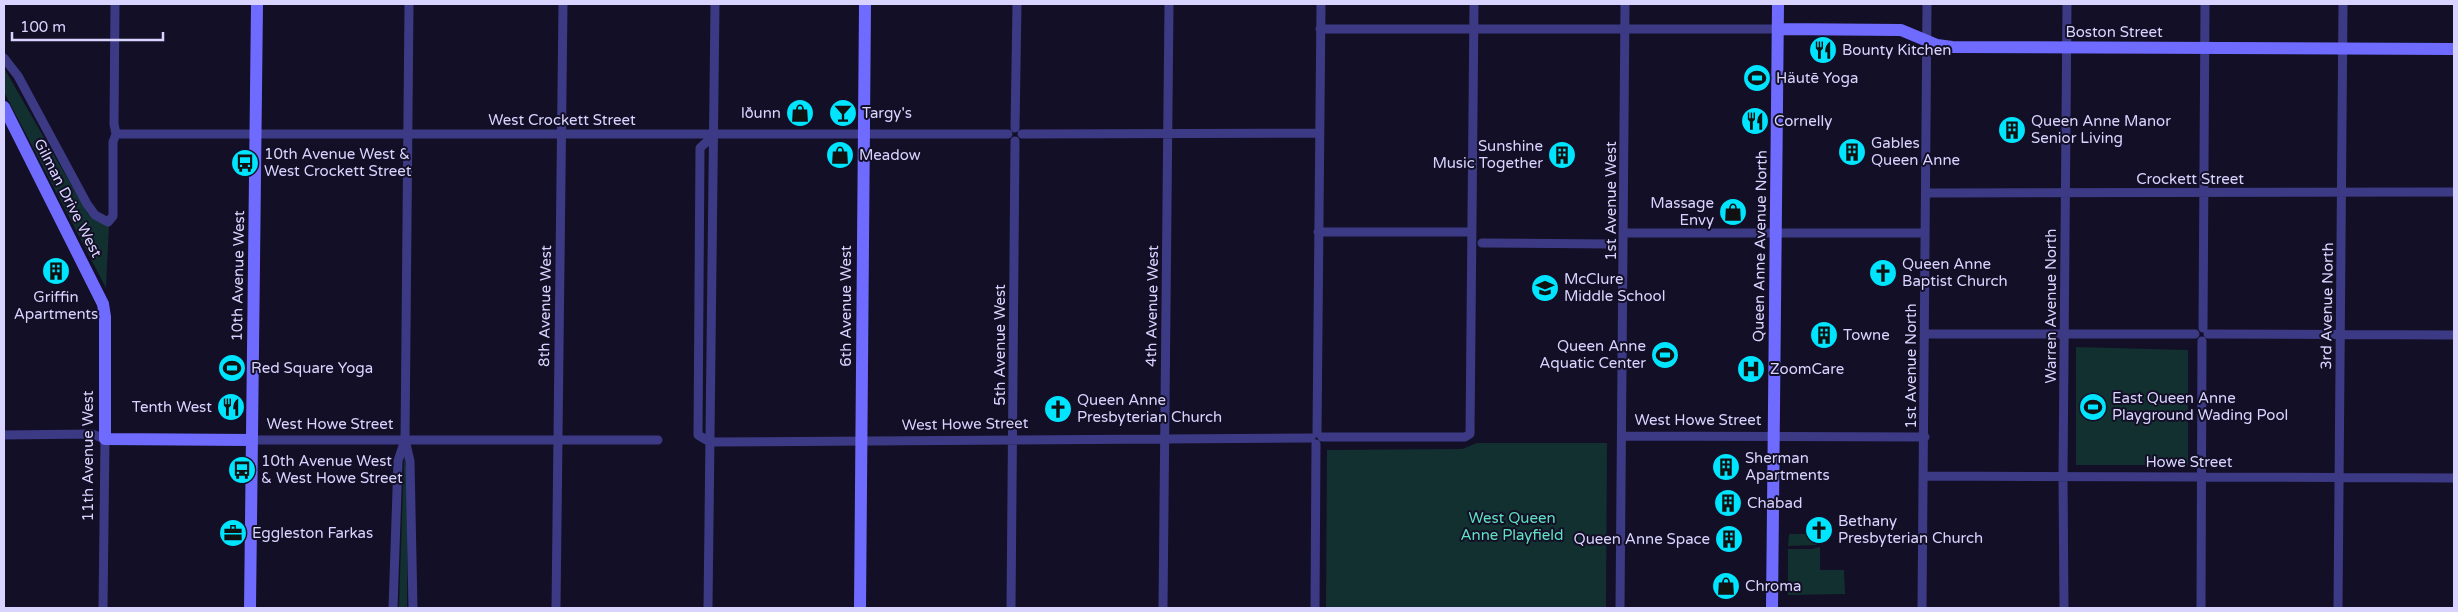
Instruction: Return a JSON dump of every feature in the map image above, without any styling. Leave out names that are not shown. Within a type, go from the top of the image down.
[{"type":"street","points":[[114,4],[114,124],[116,134]]},
{"type":"street","name":"10th Avenue West","points":[[250,608],[257,4]]},
{"type":"street","points":[[409,4],[405,440],[410,462],[413,608]]},
{"type":"street","name":"8th Avenue West","points":[[556,608],[556,441],[562,4]]},
{"type":"street","points":[[708,608],[715,134],[715,4]]},
{"type":"street","name":"6th Avenue West","points":[[860,608],[865,4]]},
{"type":"street","name":"5th Avenue West","points":[[1011,608],[1017,4]]},
{"type":"street","name":"4th Avenue West","points":[[1163,608],[1169,4]]},
{"type":"street","points":[[1315,608],[1318,133],[1321,4]]},
{"type":"street","points":[[1318,232],[1471,232],[1474,4]]},
{"type":"street","name":"1st Avenue West","points":[[1620,608],[1626,4]]},
{"type":"street","name":"Queen Anne Avenue North","points":[[1772,608],[1778,4]]},
{"type":"street","name":"1st Avenue North","points":[[1922,608],[1925,476],[1927,4]]},
{"type":"street","name":"Warren Avenue North","points":[[2064,608],[2062,476],[2067,4]]},
{"type":"street","points":[[2201,608],[2206,4]]},
{"type":"street","name":"3rd Avenue North","points":[[2338,608],[2343,4]]},
{"type":"street","points":[[1320,29],[1778,29]]},
{"type":"street","name":"Boston Street","points":[[1778,29],[1892,29],[1909,32],[1937,45],[1952,47],[2454,49]]},
{"type":"street","name":"Gilman Drive West","points":[[4,58],[18,76],[87,204],[95,215],[103,220],[111,220],[113,142],[116,134]]},
{"type":"street","name":"Gilman Drive West","points":[[4,108],[103,304]]},
{"type":"street","name":"West Crockett Street","points":[[116,134],[1318,133]]},
{"type":"street","points":[[710,442],[698,435],[700,148],[715,134]]},
{"type":"street","name":"Crockett Street","points":[[1926,193],[2454,192]]},
{"type":"street","name":"West Howe Street","points":[[710,442],[1164,440],[1468,436],[1470,426],[1471,232]]},
{"type":"street","points":[[1625,233],[1925,233]]},
{"type":"street","points":[[1482,243],[1610,244]]},
{"type":"street","name":"11th Avenue West","points":[[103,304],[105,439],[103,608]]},
{"type":"street","points":[[1925,334],[2454,334]]},
{"type":"street","name":"West Howe Street","points":[[4,435],[92,434],[105,439],[658,440]]},
{"type":"street","name":"West Howe Street","points":[[1623,436],[1774,436]]},
{"type":"street","points":[[1774,436],[1925,437]]},
{"type":"street","points":[[394,608],[398,462],[405,440]]},
{"type":"street","name":"Howe Street","points":[[1925,476],[2454,478]]},
{"type":"green space","points":[[4,68],[88,214],[109,226],[106,288],[4,92]]},
{"type":"green space","points":[[2076,347],[2188,350],[2188,465],[2076,465]]},
{"type":"green space","name":"West Queen Anne Playfield","points":[[1477,443],[1607,443],[1606,608],[1326,608],[1327,450],[1462,449]]},
{"type":"green space","points":[[404,456],[408,480],[407,608],[399,608]]},
{"type":"green space","points":[[1789,534],[1825,534],[1825,537],[1816,545],[1788,546]]},
{"type":"green space","points":[[1820,547],[1820,570],[1844,570],[1845,594],[1788,595],[1788,549]]},
{"type":"water","name":"East Queen Anne Playground Wading Pool","points":[[2092,392],[2100,398],[2102,410],[2096,417],[2091,419],[2085,402]]},
{"type":"place","name":"Bounty Kitchen","points":[[1823,50]]},
{"type":"place","name":"Häutē Yoga","points":[[1757,78]]},
{"type":"place","name":"Iðunn","points":[[800,113]]},
{"type":"place","name":"Targy's","points":[[843,113]]},
{"type":"place","name":"Cornelly","points":[[1755,121]]},
{"type":"place","name":"Queen Anne Manor Senior Living","points":[[2012,130]]},
{"type":"place","name":"Gables Queen Anne","points":[[1852,152]]},
{"type":"place","name":"Meadow","points":[[840,155]]},
{"type":"place","name":"Sunshine Music Together","points":[[1562,155]]},
{"type":"place","name":"10th Avenue West & West Crockett Street","points":[[245,163]]},
{"type":"place","name":"Massage Envy","points":[[1733,212]]},
{"type":"place","name":"Griffin Apartments","points":[[56,271]]},
{"type":"place","name":"Queen Anne Baptist Church","points":[[1883,273]]},
{"type":"place","name":"McClure Middle School","points":[[1545,288]]},
{"type":"place","name":"Towne","points":[[1824,335]]},
{"type":"place","name":"Queen Anne Aquatic Center","points":[[1665,355]]},
{"type":"place","name":"Red Square Yoga","points":[[232,368]]},
{"type":"place","name":"ZoomCare","points":[[1751,369]]},
{"type":"place","name":"Tenth West","points":[[231,407]]},
{"type":"place","name":"East Queen Anne Playground Wading Pool","points":[[2093,407]]},
{"type":"place","name":"Queen Anne Presbyterian Church","points":[[1058,409]]},
{"type":"place","name":"Sherman Apartments","points":[[1726,467]]},
{"type":"place","name":"10th Avenue West & West Howe Street","points":[[242,470]]},
{"type":"place","name":"Chabad","points":[[1728,503]]},
{"type":"place","name":"Bethany Presbyterian Church","points":[[1819,530]]},
{"type":"place","name":"Eggleston Farkas","points":[[233,533]]},
{"type":"place","name":"Queen Anne Space","points":[[1729,539]]},
{"type":"place","name":"Chroma","points":[[1726,586]]}]
